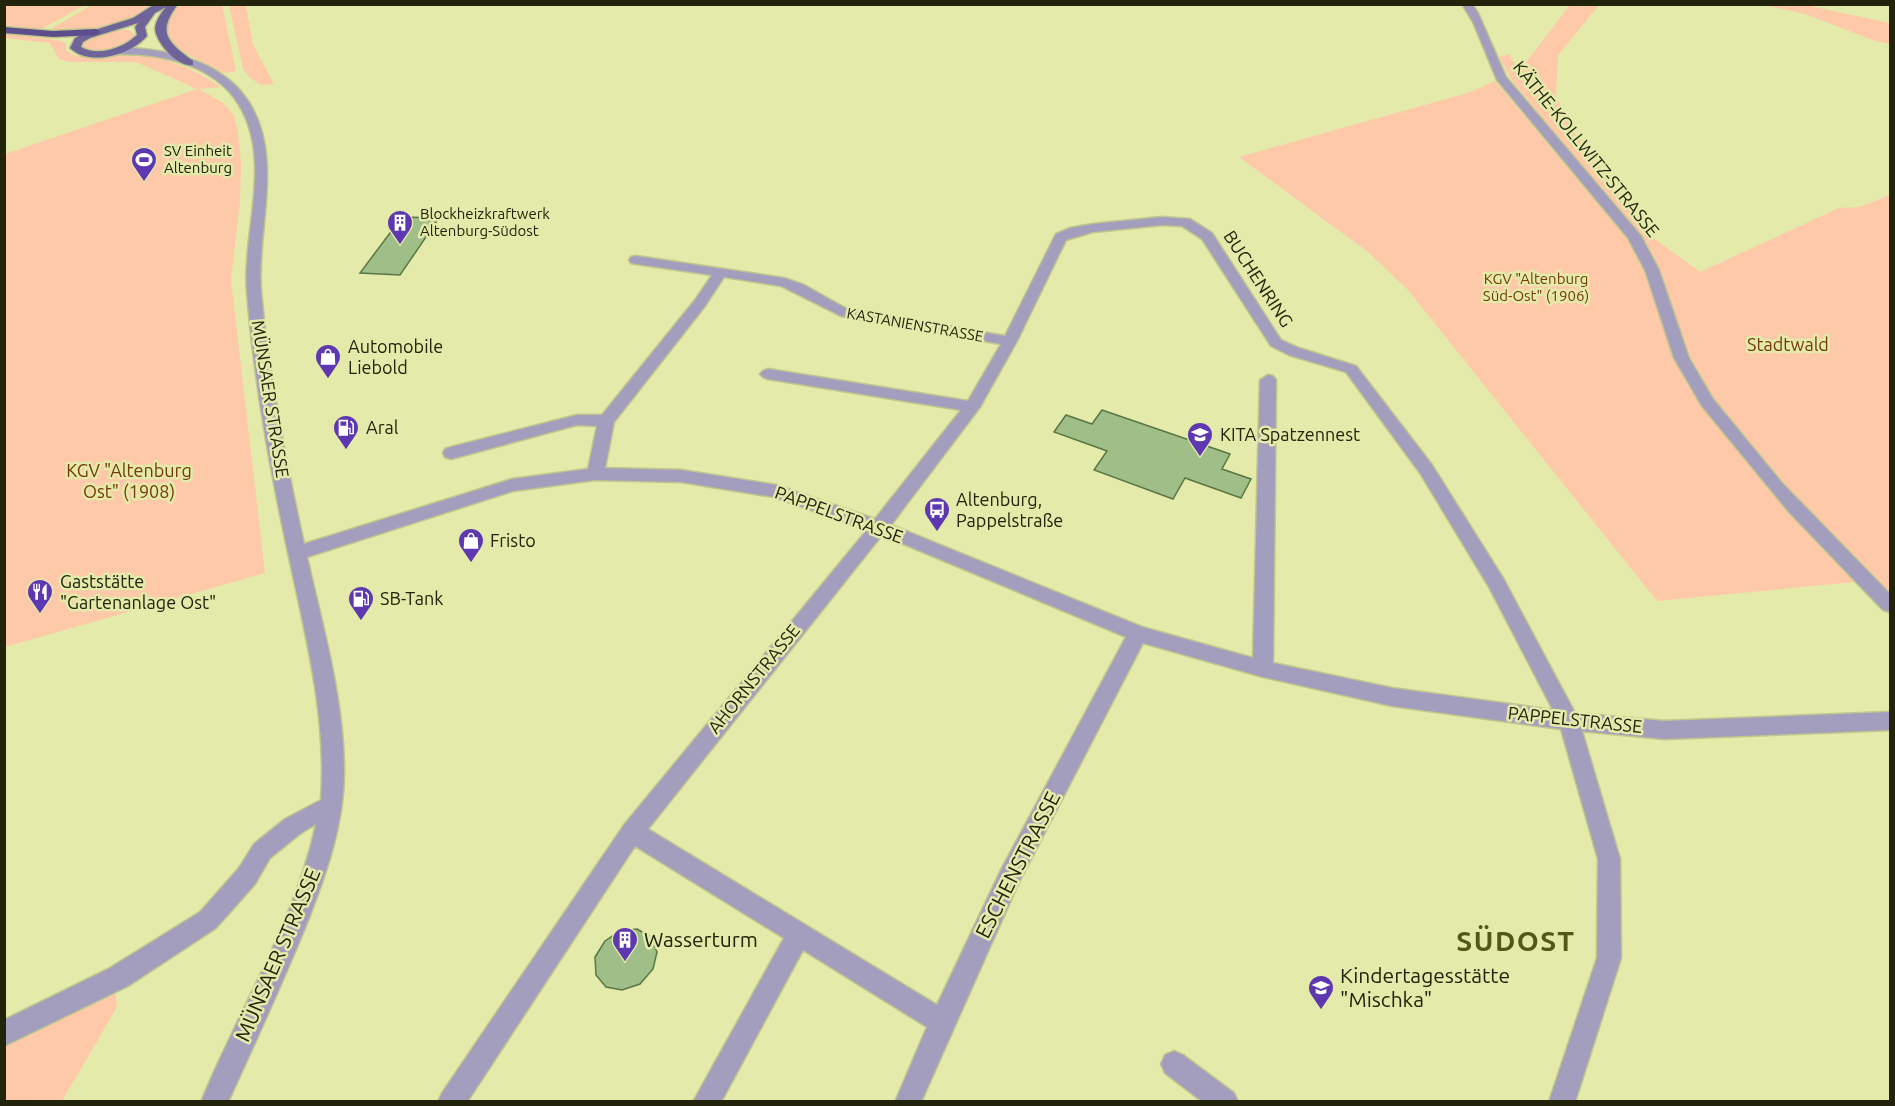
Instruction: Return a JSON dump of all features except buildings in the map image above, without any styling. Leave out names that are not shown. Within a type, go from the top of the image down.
[{"type":"highway","points":[[4,30],[54,34],[96,32]]},
{"type":"highway","points":[[54,34],[75,44]]},
{"type":"main road","points":[[150,14],[139,35],[114,51],[84,53],[78,51],[75,44],[79,40],[150,14],[163,4]]},
{"type":"main road","points":[[173,4],[160,23],[161,36],[170,49],[189,63]]},
{"type":"main road","points":[[111,28],[128,27],[139,35]]},
{"type":"street","name":"KÄTHE-KOLLWITZ-STRASSE","points":[[1467,4],[1481,25],[1494,66],[1501,78],[1634,236],[1647,256],[1662,294],[1666,318],[1676,347],[1690,375],[1721,420],[1768,480],[1822,538],[1890,605]]},
{"type":"street","points":[[139,35],[149,51]]},
{"type":"street","name":"MÜNSAER STRASSE","points":[[114,51],[149,51],[189,63],[213,74],[231,86],[244,103],[255,129],[260,173],[253,286],[269,401],[297,553],[326,688],[333,746],[331,805],[316,869],[288,941],[214,1101]]},
{"type":"street","name":"BUCHENRING","points":[[879,527],[972,407],[1010,340],[1061,237],[1075,231],[1093,228],[1162,221],[1185,222],[1207,236],[1276,342],[1287,350],[1311,358],[1338,363],[1351,369],[1426,469],[1496,583],[1569,721]]},
{"type":"street","name":"KASTANIENSTRASSE","points":[[636,260],[784,282],[804,289],[841,312],[1010,340]]},
{"type":"street","points":[[595,474],[606,421],[700,303],[721,272]]},
{"type":"street","points":[[768,374],[972,407]]},
{"type":"street","points":[[1263,669],[1268,380]]},
{"type":"street","points":[[450,453],[577,420],[606,421]]},
{"type":"street","name":"PAPPELSTRASSE","points":[[297,553],[512,485],[595,474],[681,476],[776,490],[879,527],[1138,634],[1263,669],[1392,698],[1569,721],[1664,730],[1890,722]]},
{"type":"street","name":"AHORNSTRASSE","points":[[451,1101],[632,832],[879,527]]},
{"type":"street","name":"ESCHENSTRASSE","points":[[908,1101],[1010,876],[1138,634]]},
{"type":"street","points":[[1562,1101],[1609,958],[1609,859],[1569,721]]},
{"type":"street","points":[[4,1034],[118,977],[208,920],[247,876],[262,850],[293,826],[331,805]]},
{"type":"street","points":[[632,832],[942,1022]]},
{"type":"street","points":[[706,1101],[799,934]]},
{"type":"street","points":[[1174,1064],[1224,1101]]},
{"type":"green space","points":[[5,4],[85,5],[43,28],[36,29],[5,25]]},
{"type":"green space","points":[[92,5],[155,5],[105,28],[76,33],[51,29]]},
{"type":"green space","points":[[178,5],[222,5],[236,71],[224,73],[189,54],[170,39],[167,29],[169,18]]},
{"type":"green space","points":[[229,5],[246,5],[253,45],[274,84],[261,85],[249,77],[243,69]]},
{"type":"green space","points":[[1570,5],[1599,5],[1558,55],[1556,97],[1575,133],[1652,237],[1700,272],[1839,208],[1860,207],[1890,195],[1890,596],[1875,580],[1657,601],[1408,290],[1368,252],[1239,157],[1471,92],[1495,81],[1627,239],[1652,281],[1666,288],[1647,249],[1603,193],[1604,189],[1591,178],[1511,79],[1499,57],[1509,54],[1518,69],[1524,65]]},
{"type":"green space","points":[[1764,5],[1805,5],[1890,23],[1890,44],[1875,41],[1805,14]]},
{"type":"green space","points":[[114,30],[130,30],[136,36],[125,45],[110,50],[94,51],[81,47],[85,39]]},
{"type":"green space","name":"KGV \"Altenburg Ost\" (1908)","points":[[5,33],[62,41],[66,44],[66,50],[80,57],[130,53],[166,60],[189,69],[221,87],[199,89],[223,103],[234,115],[238,132],[241,164],[240,201],[231,280],[265,573],[5,647],[5,154],[197,89],[136,62],[69,62],[59,59],[50,43],[5,38]]},
{"type":"green space","points":[[115,989],[117,1007],[62,1101],[5,1102],[5,1044]]},
{"type":"place","name":"SV Einheit Altenburg","points":[[144,183]]},
{"type":"place","name":"Blockheizkraftwerk Altenburg-Südost","points":[[400,246]]},
{"type":"place","name":"Automobile Liebold","points":[[328,380]]},
{"type":"place","name":"Aral","points":[[346,451]]},
{"type":"place","name":"KITA Spatzennest","points":[[1200,458]]},
{"type":"place","name":"Altenburg, Pappelstraße","points":[[937,533]]},
{"type":"place","name":"Fristo","points":[[471,564]]},
{"type":"place","name":"Gaststätte \"Gartenanlage Ost\"","points":[[40,615]]},
{"type":"place","name":"SB-Tank","points":[[361,622]]},
{"type":"place","name":"Wasserturm","points":[[625,963]]},
{"type":"place","name":"Kindertagesstätte \"Mischka\"","points":[[1321,1011]]},
{"type":"district","name":"SÜDOST","points":[[1516,941]]},
{"type":"park label","name":"KGV \"Altenburg Süd-Ost\" (1906)","points":[[1536,288]]},
{"type":"park label","name":"Stadtwald","points":[[1788,345]]}]
